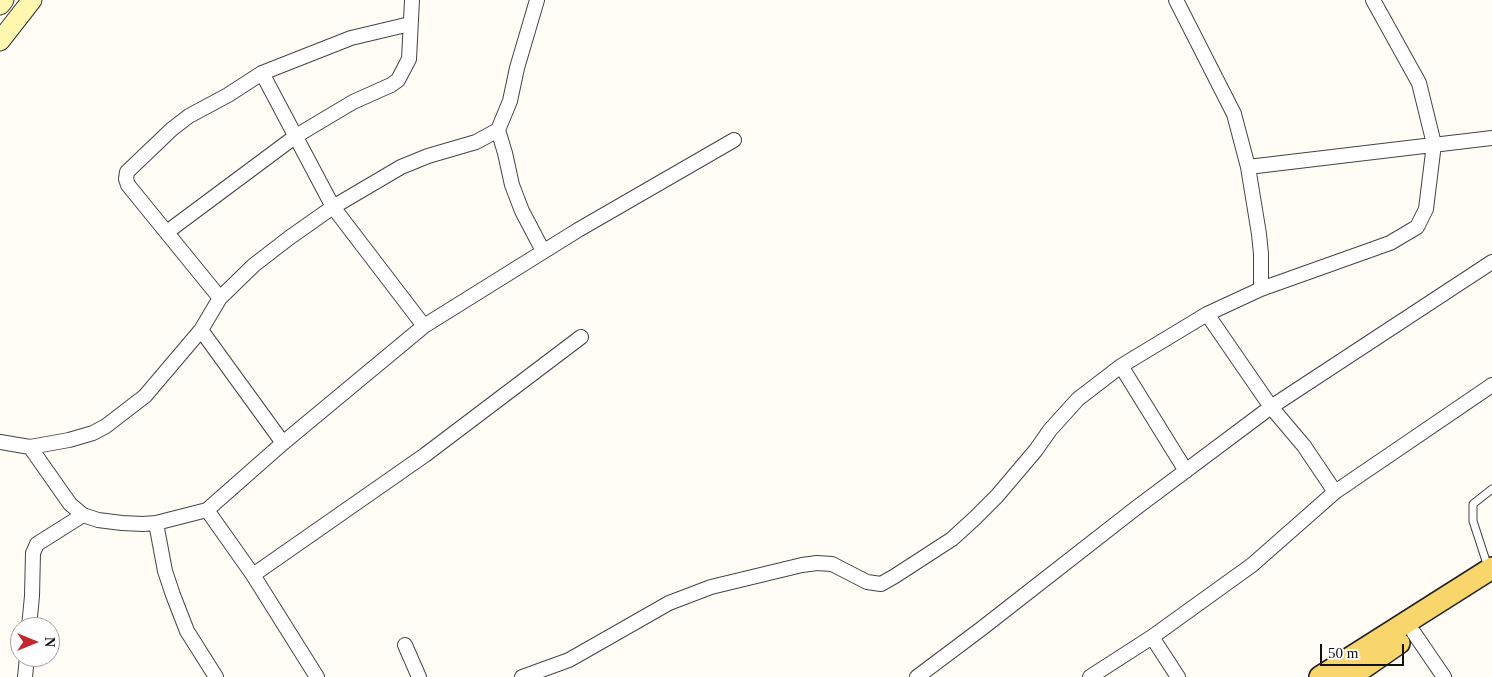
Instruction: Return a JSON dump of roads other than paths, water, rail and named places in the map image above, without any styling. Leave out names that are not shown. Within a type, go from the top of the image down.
[{"type":"main road","points":[[1350,677],[1414,633],[1449,612],[1491,574]]},
{"type":"main road","points":[[1320,677],[1491,574]]},
{"type":"street","points":[[0,5],[4,0]]},
{"type":"street","points":[[0,40],[32,0]]},
{"type":"street","points":[[167,232],[296,136],[352,102],[391,86],[398,80],[409,59],[412,0]]},
{"type":"street","points":[[0,442],[30,447],[93,433],[106,426],[144,396],[201,330],[220,298],[254,265],[289,238],[333,206],[401,167],[428,156],[476,142],[498,130],[510,101],[517,68],[538,0]]},
{"type":"street","points":[[1176,0],[1234,114],[1248,167],[1261,254],[1261,289]]},
{"type":"street","points":[[522,677],[569,660],[670,603],[711,588],[817,563],[832,564],[867,582],[881,584],[952,539],[997,496],[1036,450],[1050,430],[1078,400],[1121,366],[1207,314],[1261,289],[1390,243],[1417,227],[1426,208],[1434,144],[1419,83],[1373,0]]},
{"type":"street","points":[[220,298],[128,184],[126,179],[127,172],[172,129],[189,116],[228,95],[262,73],[351,38],[410,24]]},
{"type":"street","points":[[262,73],[333,206],[424,326]]},
{"type":"street","points":[[498,130],[512,185],[522,212],[543,251]]},
{"type":"street","points":[[1248,167],[1492,138]]},
{"type":"street","points":[[30,447],[70,504],[83,515],[122,524],[156,524],[207,510],[283,443],[424,326],[543,251],[734,140]]},
{"type":"street","points":[[917,677],[1092,541],[1272,407],[1492,262]]},
{"type":"street","points":[[1207,314],[1272,407],[1304,446],[1335,492]]},
{"type":"street","points":[[201,330],[283,443]]},
{"type":"street","points":[[253,575],[425,455],[580,337]]},
{"type":"street","points":[[1121,366],[1186,471]]},
{"type":"street","points":[[1090,677],[1152,637],[1252,565],[1335,492],[1492,385]]},
{"type":"street","points":[[207,510],[253,575],[317,677]]},
{"type":"street","points":[[30,617],[32,553],[37,544],[83,515]]},
{"type":"street","points":[[156,524],[165,571],[187,631],[216,677]]},
{"type":"street","points":[[1414,633],[1444,677]]},
{"type":"street","points":[[1152,637],[1178,677]]},
{"type":"street","points":[[405,645],[419,677]]},
{"type":"lane","points":[[1491,574],[1473,521],[1473,504],[1492,489]]}]
